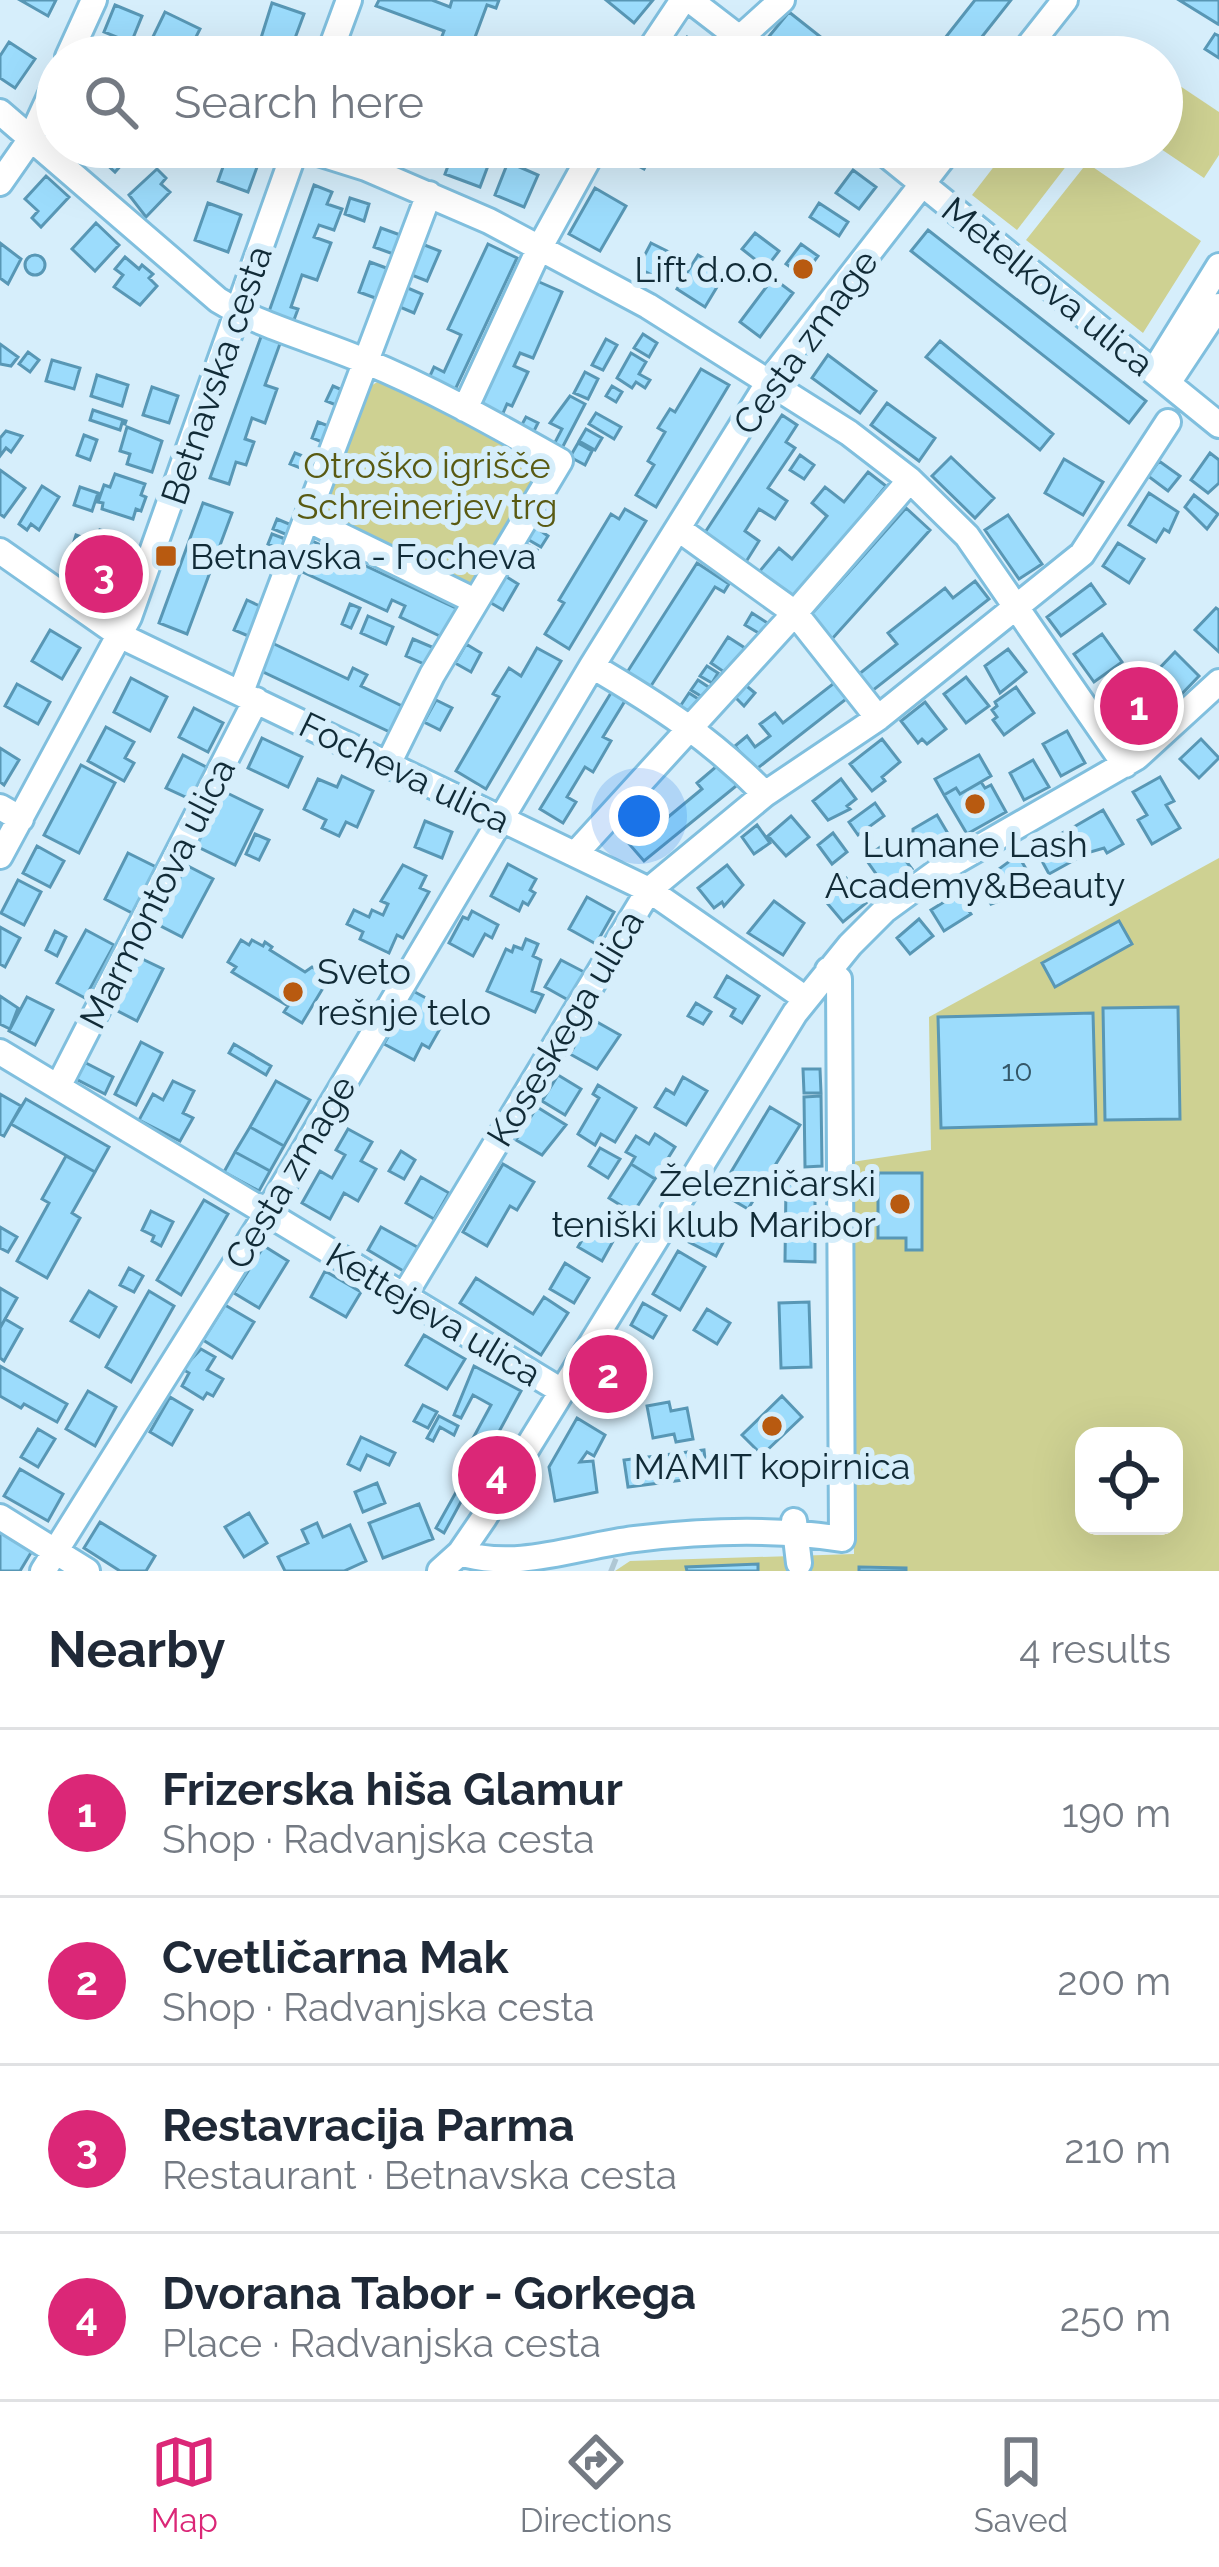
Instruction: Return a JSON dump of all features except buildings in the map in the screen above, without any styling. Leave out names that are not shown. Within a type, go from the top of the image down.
[{"type":"street","points":[[78,36],[94,0]]},
{"type":"street","points":[[336,36],[349,0]]},
{"type":"street","points":[[660,36],[687,0],[737,36]]},
{"type":"street","points":[[742,36],[782,0]]},
{"type":"street","points":[[1037,36],[1065,0]]},
{"type":"street","points":[[0,112],[36,145]]},
{"type":"street","points":[[0,184],[36,127]]},
{"type":"street","points":[[63,168],[239,313],[366,361],[560,461],[475,601],[388,764]]},
{"type":"street","name":"Betnavska cesta","points":[[0,856],[10,813],[121,636],[291,168]]},
{"type":"street","points":[[356,168],[428,194],[649,306],[770,380],[910,480],[967,536],[1125,766]]},
{"type":"street","points":[[466,409],[540,247],[583,168]]},
{"type":"street","name":"Metelkova ulica","points":[[903,168],[1219,425]]},
{"type":"street","name":"Cesta zmage","points":[[49,1561],[267,1213],[592,666],[770,380],[934,168]]},
{"type":"street","name":"Marmontova ulica","points":[[58,1087],[249,696],[307,519],[428,194]]},
{"type":"street","points":[[1161,377],[1219,266]]},
{"type":"street","points":[[1161,377],[1219,306]]},
{"type":"street","name":"Koseskega ulica","points":[[404,1296],[649,890],[765,794],[878,718],[1082,554],[1168,422]]},
{"type":"street","points":[[576,853],[910,480]]},
{"type":"street","points":[[307,519],[475,601]]},
{"type":"street","points":[[680,530],[795,613],[878,718]]},
{"type":"street","name":"Focheva ulica","points":[[0,551],[121,636],[649,890],[806,999]]},
{"type":"street","points":[[592,666],[691,725],[765,794]]},
{"type":"street","points":[[440,1571],[460,1553],[806,999],[866,926],[906,894],[1125,766],[1219,682]]},
{"type":"street","points":[[460,1553],[507,1563],[636,1539],[795,1526],[842,1539],[839,979],[828,970]]},
{"type":"street","name":"Kettejeva ulica","points":[[0,1052],[560,1390]]},
{"type":"street","points":[[0,1517],[49,1561],[87,1571]]},
{"type":"street","points":[[795,1526],[799,1563]]},
{"type":"green space","points":[[1183,88],[1219,112],[1219,155],[1204,178],[1183,164]]},
{"type":"green space","points":[[993,168],[1065,168],[1017,230],[972,195]]},
{"type":"green space","points":[[1083,168],[1094,168],[1201,241],[1143,333],[1026,240]]},
{"type":"green space","name":"Otroško igrišče Schreinerjev trg","points":[[379,381],[538,458],[539,475],[473,587],[325,518],[369,387]]},
{"type":"green space","points":[[1219,858],[1219,1571],[615,1571],[630,1561],[854,1554],[852,1162],[931,1150],[929,1017]]},
{"type":"tunnel","points":[[609,1569],[614,1571]]},
{"type":"place","name":"Lift d.o.o.","points":[[803,269]]},
{"type":"place","name":"Betnavska - Focheva","points":[[166,556]]},
{"type":"place","name":"Restavracija Parma","points":[[104,574]]},
{"type":"place","name":"Frizerska hiša Glamur","points":[[1139,706]]},
{"type":"place","name":"Lumane Lash Academy&Beauty","points":[[975,804]]},
{"type":"place","name":"Sveto rešnje telo","points":[[293,992]]},
{"type":"place","name":"Železničarski teniški klub Maribor","points":[[900,1204]]},
{"type":"place","name":"Cvetličarna Mak","points":[[608,1374]]},
{"type":"place","name":"MAMIT kopirnica","points":[[772,1426]]},
{"type":"place","name":"Dvorana Tabor - Gorkega","points":[[497,1475]]}]
